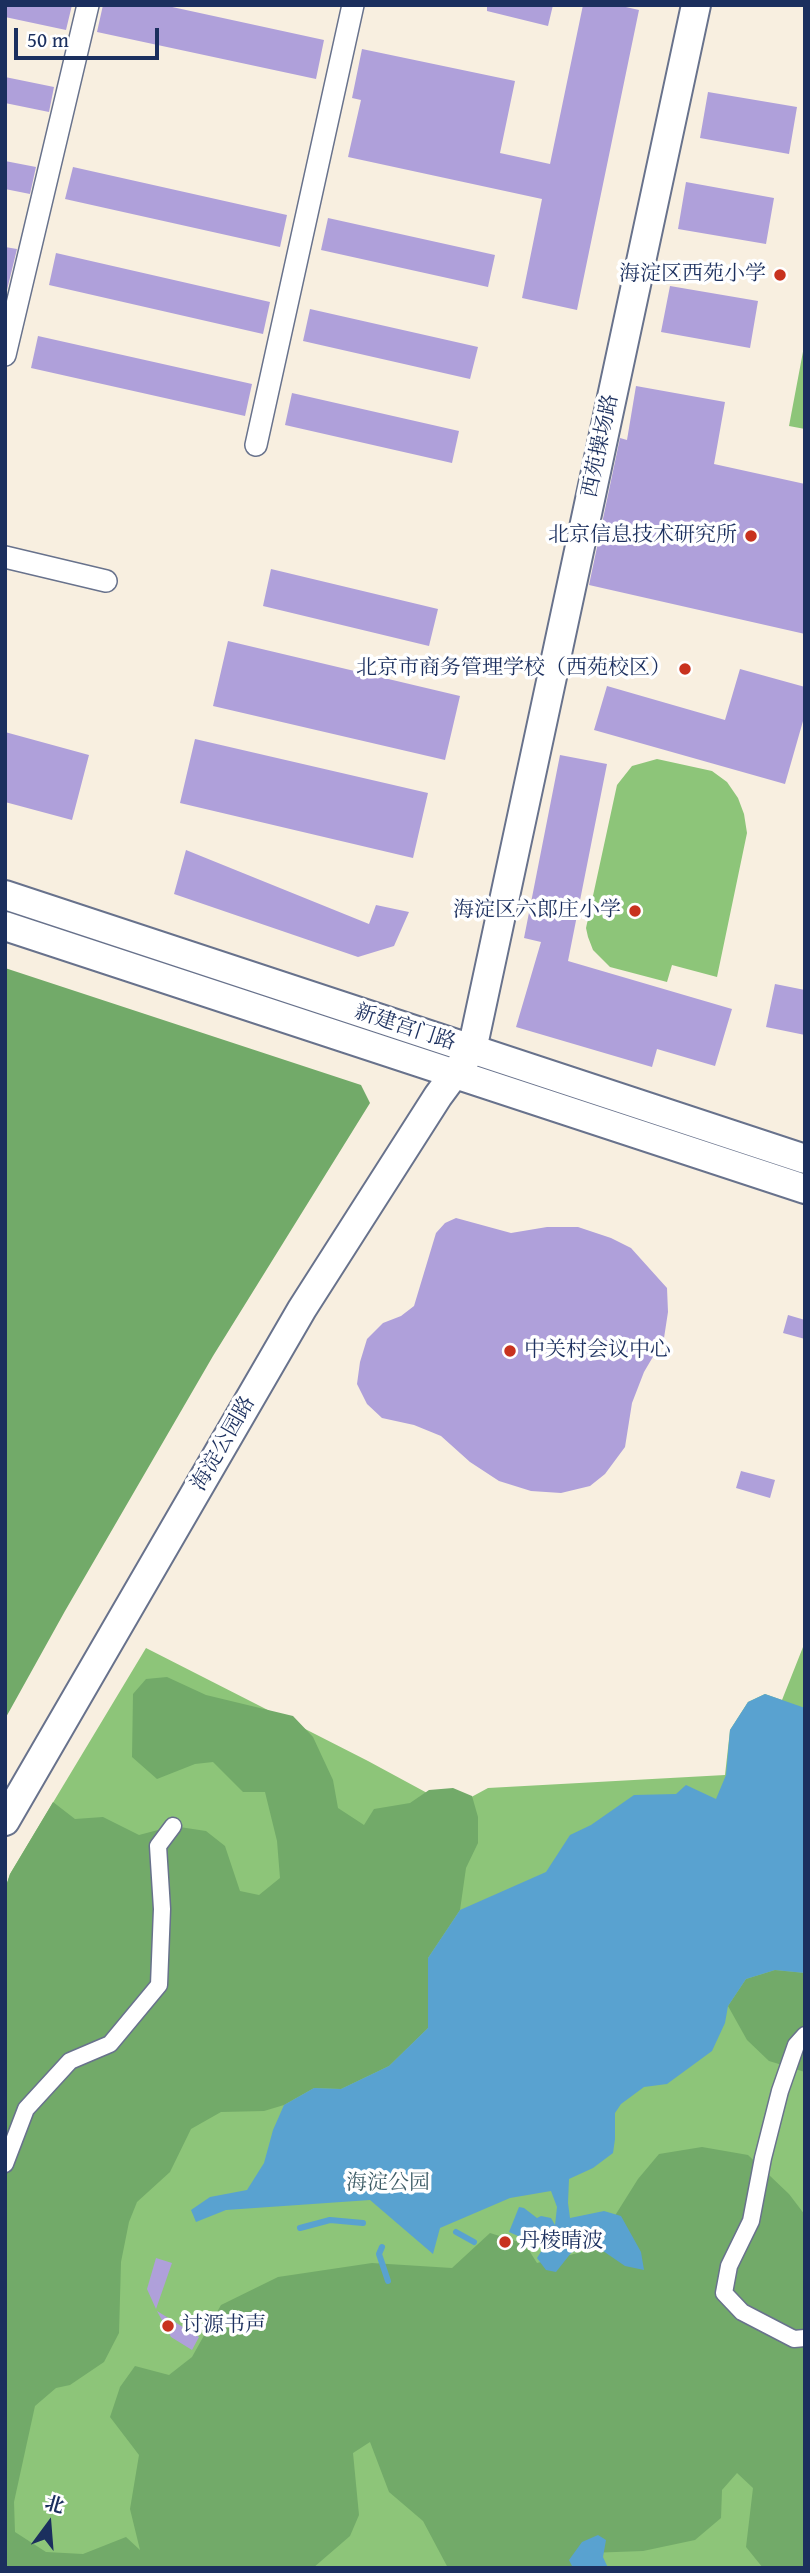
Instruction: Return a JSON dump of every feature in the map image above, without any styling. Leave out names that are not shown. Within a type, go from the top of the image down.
[{"type":"street","points":[[5,355],[88,5]]},
{"type":"street","points":[[256,445],[353,5]]},
{"type":"street","name":"西苑操场路","points":[[463,1047],[684,5]]},
{"type":"street","name":"西苑操场路","points":[[463,1047],[696,5]]},
{"type":"street","points":[[5,557],[106,581]]},
{"type":"street","name":"新建宫门路","points":[[5,895],[805,1158]]},
{"type":"street","name":"新建宫门路","points":[[5,926],[805,1189]]},
{"type":"street","name":"海淀公园路","points":[[5,1821],[302,1309],[438,1096],[455,1075],[463,1047]]},
{"type":"street","points":[[5,2164],[26,2109],[70,2062],[110,2044],[159,1984],[162,1909],[158,1846],[173,1826]]},
{"type":"street","points":[[805,2035],[796,2045],[780,2091],[751,2221],[729,2266],[724,2293],[742,2312],[794,2339],[805,2338]]},
{"type":"green space","points":[[805,341],[805,429],[789,426]]},
{"type":"green space","points":[[657,759],[712,771],[727,782],[738,798],[744,814],[747,833],[717,977],[672,965],[667,982],[610,967],[593,950],[588,937],[586,928],[617,785],[632,766]]},
{"type":"green space","points":[[5,968],[361,1085],[370,1103],[213,1356],[5,1719]]},
{"type":"green space","name":"海淀公园","points":[[805,1642],[805,2568],[5,2568],[5,1889],[10,1874],[146,1648],[453,1807],[488,1788],[725,1775],[730,1730],[748,1702],[765,1694],[782,1700]]},
{"type":"green space","points":[[167,1677],[206,1695],[293,1716],[313,1737],[333,1780],[338,1808],[364,1825],[374,1809],[410,1803],[429,1790],[453,1788],[472,1796],[478,1817],[478,1843],[466,1868],[460,1910],[428,1958],[428,2028],[389,2066],[341,2089],[314,2088],[284,2105],[264,2111],[221,2112],[191,2129],[170,2172],[137,2202],[129,2222],[121,2262],[119,2333],[104,2362],[70,2385],[56,2388],[35,2406],[14,2502],[15,2532],[46,2552],[83,2554],[126,2537],[140,2550],[130,2509],[139,2455],[110,2417],[120,2387],[135,2366],[169,2375],[192,2357],[221,2305],[278,2277],[372,2263],[452,2268],[490,2233],[525,2244],[537,2263],[594,2249],[638,2179],[659,2154],[702,2147],[748,2155],[789,2194],[805,2215],[805,2568],[763,2568],[746,2547],[753,2488],[737,2473],[722,2490],[721,2518],[695,2540],[643,2551],[589,2553],[575,2568],[448,2568],[423,2521],[389,2492],[370,2442],[353,2453],[359,2515],[350,2536],[313,2568],[5,2568],[5,1889],[10,1874],[53,1802],[75,1819],[103,1817],[139,1835],[173,1826],[206,1831],[225,1846],[240,1891],[259,1895],[280,1878],[277,1841],[265,1792],[243,1792],[213,1762],[195,1764],[157,1779],[132,1757],[133,1694],[146,1679]]},
{"type":"green space","points":[[775,1970],[805,1973],[805,2072],[769,2061],[747,2040],[728,2006],[746,1979]]},
{"type":"water","points":[[765,1694],[805,1708],[805,1973],[775,1970],[746,1979],[728,2006],[725,2023],[712,2051],[667,2084],[644,2087],[621,2104],[615,2113],[613,2153],[593,2168],[569,2179],[570,2218],[604,2211],[621,2216],[641,2252],[644,2270],[625,2266],[590,2242],[571,2253],[556,2272],[546,2270],[537,2258],[547,2242],[547,2236],[518,2236],[509,2232],[519,2207],[537,2218],[551,2218],[555,2225],[557,2207],[551,2191],[510,2198],[440,2228],[433,2254],[370,2200],[226,2210],[196,2222],[191,2210],[210,2197],[247,2190],[264,2163],[273,2130],[284,2105],[314,2088],[341,2089],[389,2066],[428,2028],[428,1958],[460,1910],[546,1872],[570,1835],[591,1825],[634,1795],[676,1794],[686,1785],[716,1799],[726,1775],[730,1730],[748,1702]]},
{"type":"water","points":[[598,2535],[606,2540],[603,2557],[608,2568],[573,2568],[569,2560],[582,2542]]},
{"type":"building","points":[[5,5],[72,5],[66,30],[5,17]]},
{"type":"building","points":[[103,5],[163,5],[324,40],[316,79],[97,32]]},
{"type":"building","points":[[487,5],[553,5],[548,26],[487,11]]},
{"type":"building","points":[[583,5],[617,5],[639,10],[577,310],[522,298],[542,199],[348,157],[361,100],[352,98],[362,49],[515,81],[500,153],[550,164]]},
{"type":"building","points":[[5,77],[54,87],[49,112],[5,103]]},
{"type":"building","points":[[708,92],[797,107],[789,154],[700,138]]},
{"type":"building","points":[[5,161],[36,167],[30,194],[5,189]]},
{"type":"building","points":[[73,167],[287,215],[280,247],[65,199]]},
{"type":"building","points":[[686,182],[774,198],[766,244],[678,229]]},
{"type":"building","points":[[328,218],[495,255],[488,287],[321,250]]},
{"type":"building","points":[[5,247],[17,249],[6,294],[5,294]]},
{"type":"building","points":[[56,253],[270,302],[263,334],[49,285]]},
{"type":"building","points":[[670,286],[758,301],[750,348],[661,332]]},
{"type":"building","points":[[310,309],[478,347],[470,379],[303,341]]},
{"type":"building","points":[[38,336],[252,384],[245,416],[31,368]]},
{"type":"building","points":[[636,386],[725,402],[714,464],[805,484],[805,634],[589,585],[620,438],[627,440]]},
{"type":"building","points":[[292,393],[459,431],[452,463],[285,425]]},
{"type":"building","points":[[271,569],[438,609],[429,646],[263,606]]},
{"type":"building","points":[[228,641],[460,696],[445,760],[213,706]]},
{"type":"building","points":[[740,669],[805,687],[805,714],[785,784],[594,730],[607,686],[725,720]]},
{"type":"building","points":[[5,732],[89,755],[72,820],[5,802]]},
{"type":"building","points":[[195,739],[428,793],[413,858],[180,803]]},
{"type":"building","points":[[560,755],[607,764],[568,961],[732,1009],[715,1066],[657,1049],[652,1067],[516,1027],[541,942],[524,938]]},
{"type":"building","points":[[186,850],[369,924],[376,905],[409,912],[394,946],[358,957],[174,894]]},
{"type":"building","points":[[775,984],[805,990],[805,1035],[766,1027]]},
{"type":"building","name":"中关村会议中心","points":[[456,1218],[511,1233],[547,1227],[578,1227],[631,1248],[667,1288],[668,1312],[664,1338],[644,1372],[632,1403],[625,1447],[605,1474],[590,1486],[561,1493],[531,1491],[499,1481],[470,1462],[441,1436],[414,1425],[382,1418],[367,1404],[357,1384],[367,1339],[383,1323],[401,1316],[414,1306],[436,1233],[445,1223]]},
{"type":"building","points":[[788,1315],[805,1320],[805,1339],[783,1333]]},
{"type":"building","points":[[741,1471],[775,1480],[770,1498],[736,1488]]},
{"type":"building","points":[[156,2258],[172,2263],[156,2309],[147,2289]]},
{"type":"building","points":[[157,2311],[199,2337],[192,2350],[171,2337]]},
{"type":"waterway","points":[[300,2228],[330,2220],[363,2223]]},
{"type":"waterway","points":[[456,2232],[474,2242]]},
{"type":"waterway","points":[[382,2247],[379,2254],[388,2281]]},
{"type":"place","name":"海淀区西苑小学","points":[[780,275]]},
{"type":"place","name":"北京信息技术研究所","points":[[751,536]]},
{"type":"place","name":"北京市商务管理学校（西苑校区）","points":[[685,669]]},
{"type":"place","name":"海淀区六郎庄小学","points":[[635,911]]},
{"type":"place","name":"中关村会议中心","points":[[510,1351]]},
{"type":"place","name":"丹棱晴波","points":[[505,2242]]},
{"type":"place","name":"讨源书声","points":[[168,2326]]}]
